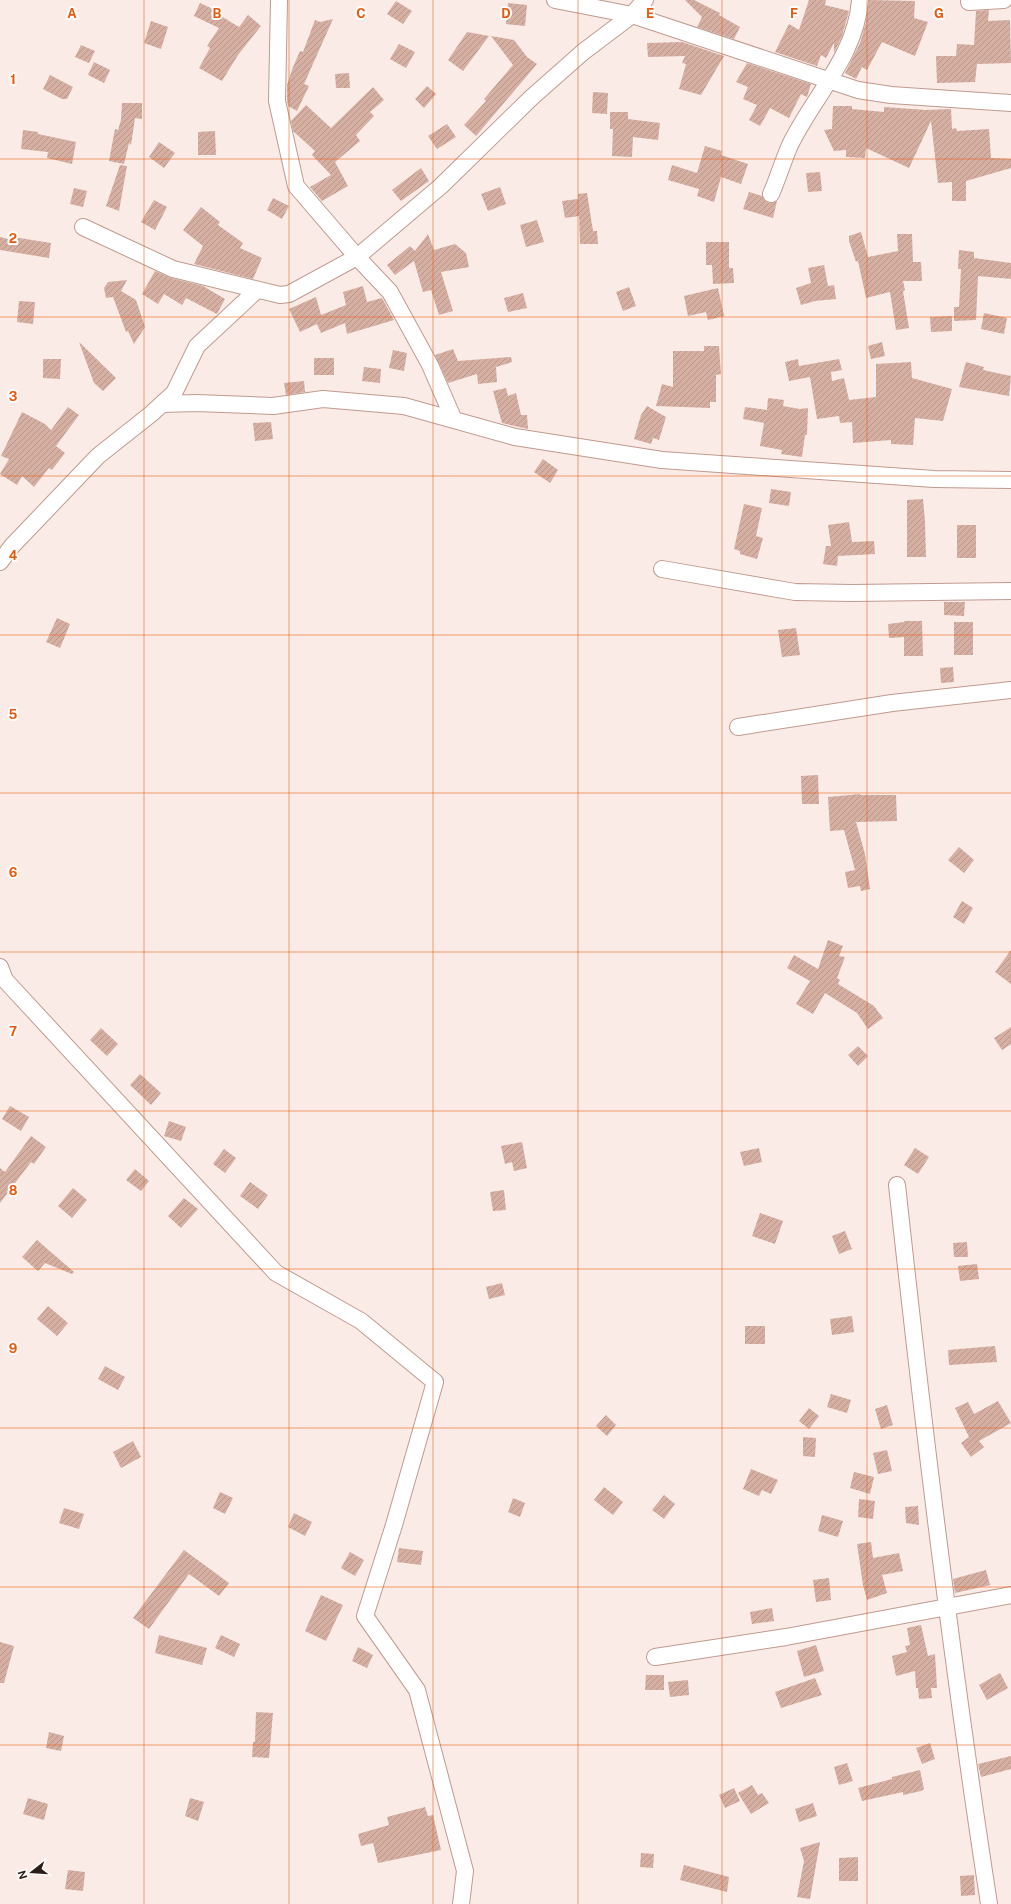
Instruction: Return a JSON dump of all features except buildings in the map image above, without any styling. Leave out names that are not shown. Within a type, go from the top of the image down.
[{"type":"street","points":[[279,0],[277,102],[295,181],[299,190],[357,257],[390,292],[430,365],[454,420]]},
{"type":"street","points":[[555,0],[631,7],[828,81],[858,90],[1011,103]]},
{"type":"street","points":[[83,226],[172,269],[280,295],[289,294],[357,257],[441,186],[531,98],[631,7],[645,0]]},
{"type":"street","points":[[772,194],[790,145],[846,53],[859,13],[860,0]]},
{"type":"street","points":[[969,2],[1004,0]]},
{"type":"street","points":[[0,562],[12,546],[98,456],[174,393],[197,346],[257,290]]},
{"type":"street","points":[[162,404],[197,403],[273,406],[323,399],[404,406],[515,436],[662,460],[934,479],[1011,480]]},
{"type":"street","points":[[662,569],[744,585],[795,592],[852,593],[1011,591]]},
{"type":"street","points":[[738,727],[892,703],[1011,690]]},
{"type":"street","points":[[0,967],[5,980],[276,1273],[361,1320],[435,1382],[394,1525],[365,1616],[417,1690],[465,1870],[461,1904]]},
{"type":"street","points":[[897,1185],[947,1608],[988,1904]]},
{"type":"street","points":[[655,1657],[786,1637],[1011,1595]]}]
